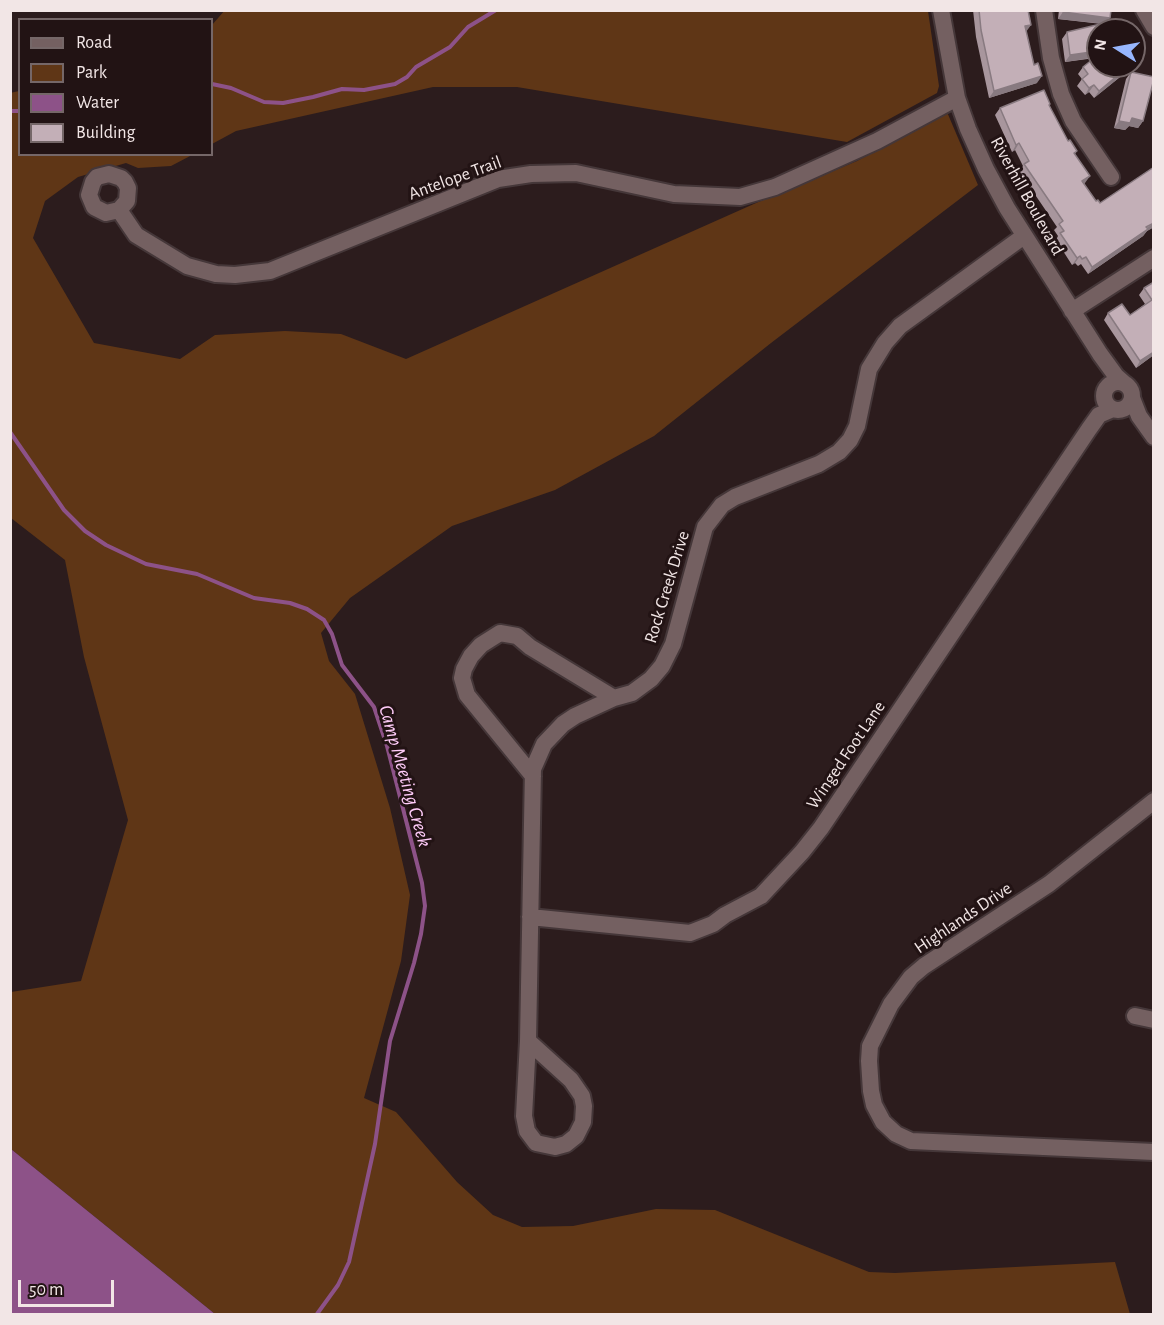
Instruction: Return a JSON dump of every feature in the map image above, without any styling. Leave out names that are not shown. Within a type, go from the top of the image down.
[{"type":"street","name":"Riverhill Boulevard","points":[[941,10],[957,98],[986,169],[1024,236],[1116,376],[1117,397],[1139,416],[1152,435]]},
{"type":"street","points":[[1044,10],[1051,58],[1061,94],[1073,121],[1111,177]]},
{"type":"street","points":[[1144,10],[1154,27]]},
{"type":"street","name":"Antelope Trail","points":[[120,210],[136,234],[187,266],[216,274],[235,275],[270,271],[498,179],[531,174],[576,173],[674,194],[740,196],[775,187],[868,146],[957,98]]},
{"type":"street","name":"Rock Creek Drive","points":[[528,1041],[571,1080],[582,1096],[583,1122],[576,1136],[566,1144],[555,1147],[536,1143],[527,1131],[523,1105],[528,1041],[533,769],[537,756],[558,729],[575,716],[614,698],[632,693],[651,679],[662,666],[673,645],[705,527],[712,515],[735,497],[819,464],[839,452],[850,440],[857,426],[869,369],[874,356],[885,343],[900,326],[1024,236]]},
{"type":"street","points":[[1072,310],[1154,258]]},
{"type":"street","name":"Winged Foot Lane","points":[[530,917],[690,933],[713,924],[761,896],[802,852],[827,819],[1089,429],[1117,397]]},
{"type":"street","points":[[533,776],[466,695],[462,678],[464,669],[471,656],[481,645],[500,633],[517,636],[530,647],[614,698]]},
{"type":"street","name":"Highlands Drive","points":[[1154,801],[1049,884],[924,966],[911,977],[891,1004],[870,1046],[868,1061],[874,1105],[883,1122],[896,1134],[911,1141],[1154,1152]]},
{"type":"street","points":[[1135,1016],[1154,1020]]},
{"type":"green space","points":[[225,10],[928,11],[939,86],[937,93],[847,142],[517,87],[433,87],[236,131],[213,143],[213,24]]},
{"type":"green space","points":[[18,91],[18,156],[190,156],[171,166],[138,168],[126,163],[78,177],[45,201],[33,238],[94,343],[180,359],[215,335],[285,331],[341,334],[406,359],[756,203],[857,161],[947,112],[978,185],[771,343],[654,436],[555,490],[452,526],[350,598],[321,633],[329,661],[355,694],[390,808],[410,895],[401,961],[364,1098],[396,1112],[457,1182],[493,1215],[522,1227],[573,1226],[656,1209],[715,1210],[869,1272],[895,1273],[1115,1262],[1130,1314],[215,1314],[11,1149],[11,992],[81,981],[128,820],[84,657],[65,560],[11,518],[10,93]]},
{"type":"water","points":[[11,1149],[215,1314],[11,1314]]},
{"type":"building","points":[[979,10],[1028,10],[1031,25],[1025,26],[1034,65],[1038,63],[1042,76],[994,91]]},
{"type":"building","points":[[1063,10],[1111,10],[1110,18],[1063,12]]},
{"type":"building","points":[[1086,27],[1086,53],[1070,55],[1067,32]]},
{"type":"building","points":[[1146,75],[1154,77],[1143,121],[1132,118],[1130,123],[1119,121],[1130,78],[1146,78]]},
{"type":"building","points":[[1086,76],[1086,78],[1114,78],[1099,91],[1094,85],[1089,88],[1082,79]]},
{"type":"building","points":[[1044,90],[1049,105],[1068,141],[1070,140],[1077,151],[1074,153],[1090,176],[1082,181],[1096,201],[1100,203],[1154,167],[1154,223],[1092,267],[1086,257],[1077,258],[1060,233],[1064,231],[1059,224],[1063,221],[1024,164],[1029,161],[1019,143],[1016,145],[1000,108]]},
{"type":"building","points":[[1154,282],[1154,352],[1140,361],[1108,313],[1122,304],[1130,315],[1152,300],[1144,288]]},
{"type":"waterway","name":"Camp Meeting Creek","points":[[213,84],[231,88],[264,102],[283,103],[342,89],[364,90],[395,84],[407,77],[416,67],[450,47],[468,27],[496,10]]},
{"type":"waterway","name":"Camp Meeting Creek","points":[[10,111],[18,111]]},
{"type":"waterway","name":"Camp Meeting Creek","points":[[10,432],[64,510],[85,531],[106,545],[146,564],[197,574],[254,598],[290,603],[307,609],[324,620],[332,634],[342,665],[374,707],[387,746],[422,883],[425,906],[414,963],[390,1041],[375,1144],[349,1262],[338,1285],[317,1314]]}]
